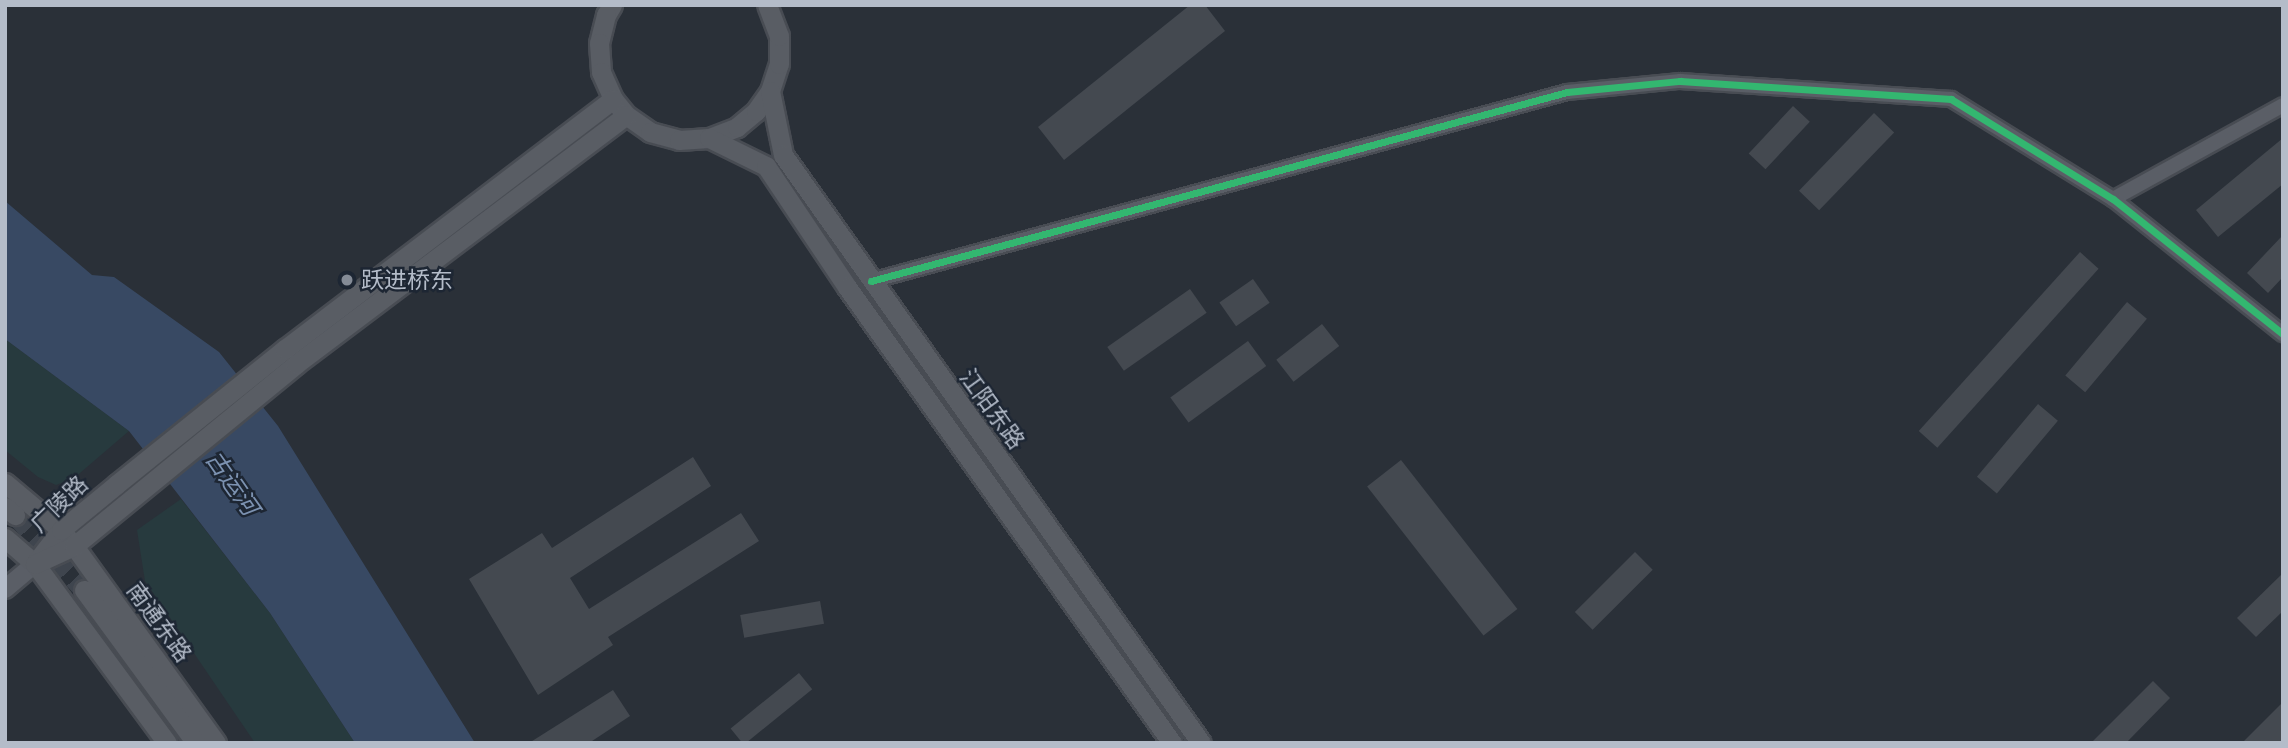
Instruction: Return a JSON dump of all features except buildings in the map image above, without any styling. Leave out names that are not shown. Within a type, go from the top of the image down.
[{"type":"main road","points":[[606,8],[600,52],[601,72],[613,99],[626,115],[650,132],[679,140],[709,138],[737,127],[756,111],[770,91],[779,64],[779,37],[771,7]]},
{"type":"main road","name":"江阳东路","points":[[770,91],[783,155],[1201,743]]},
{"type":"main road","points":[[35,564],[74,546],[122,491],[613,99]]},
{"type":"main road","points":[[291,357],[626,115]]},
{"type":"main road","name":"江阳东路","points":[[709,138],[766,166],[847,287],[1172,743]]},
{"type":"main road","name":"南通东路","points":[[5,483],[61,530],[74,546],[216,743]]},
{"type":"main road","name":"广陵路","points":[[35,564],[61,530],[122,491]]},
{"type":"main road","points":[[5,538],[35,564],[167,743]]},
{"type":"main road","points":[[84,590],[196,743]]},
{"type":"street","points":[[871,281],[1567,92],[1680,81],[1951,99],[2113,199],[2283,334]]},
{"type":"street","points":[[2113,199],[2283,105]]},
{"type":"street","name":"广陵路","points":[[5,589],[35,564]]},
{"type":"green space","points":[[5,339],[129,431],[73,479],[56,485],[38,477],[5,450]]},
{"type":"green space","points":[[181,499],[270,613],[355,743],[255,743],[145,581],[137,530]]},
{"type":"water","name":"古运河","points":[[5,201],[92,275],[114,277],[219,352],[278,426],[475,743],[355,743],[270,613],[129,431],[5,339]]},
{"type":"tunnel","points":[[15,515],[84,590]]},
{"type":"cycle path","points":[[871,281],[1567,92],[1680,81],[1951,99],[2113,199],[2283,334]]},
{"type":"place","name":"跃进桥东","points":[[347,280]]}]
